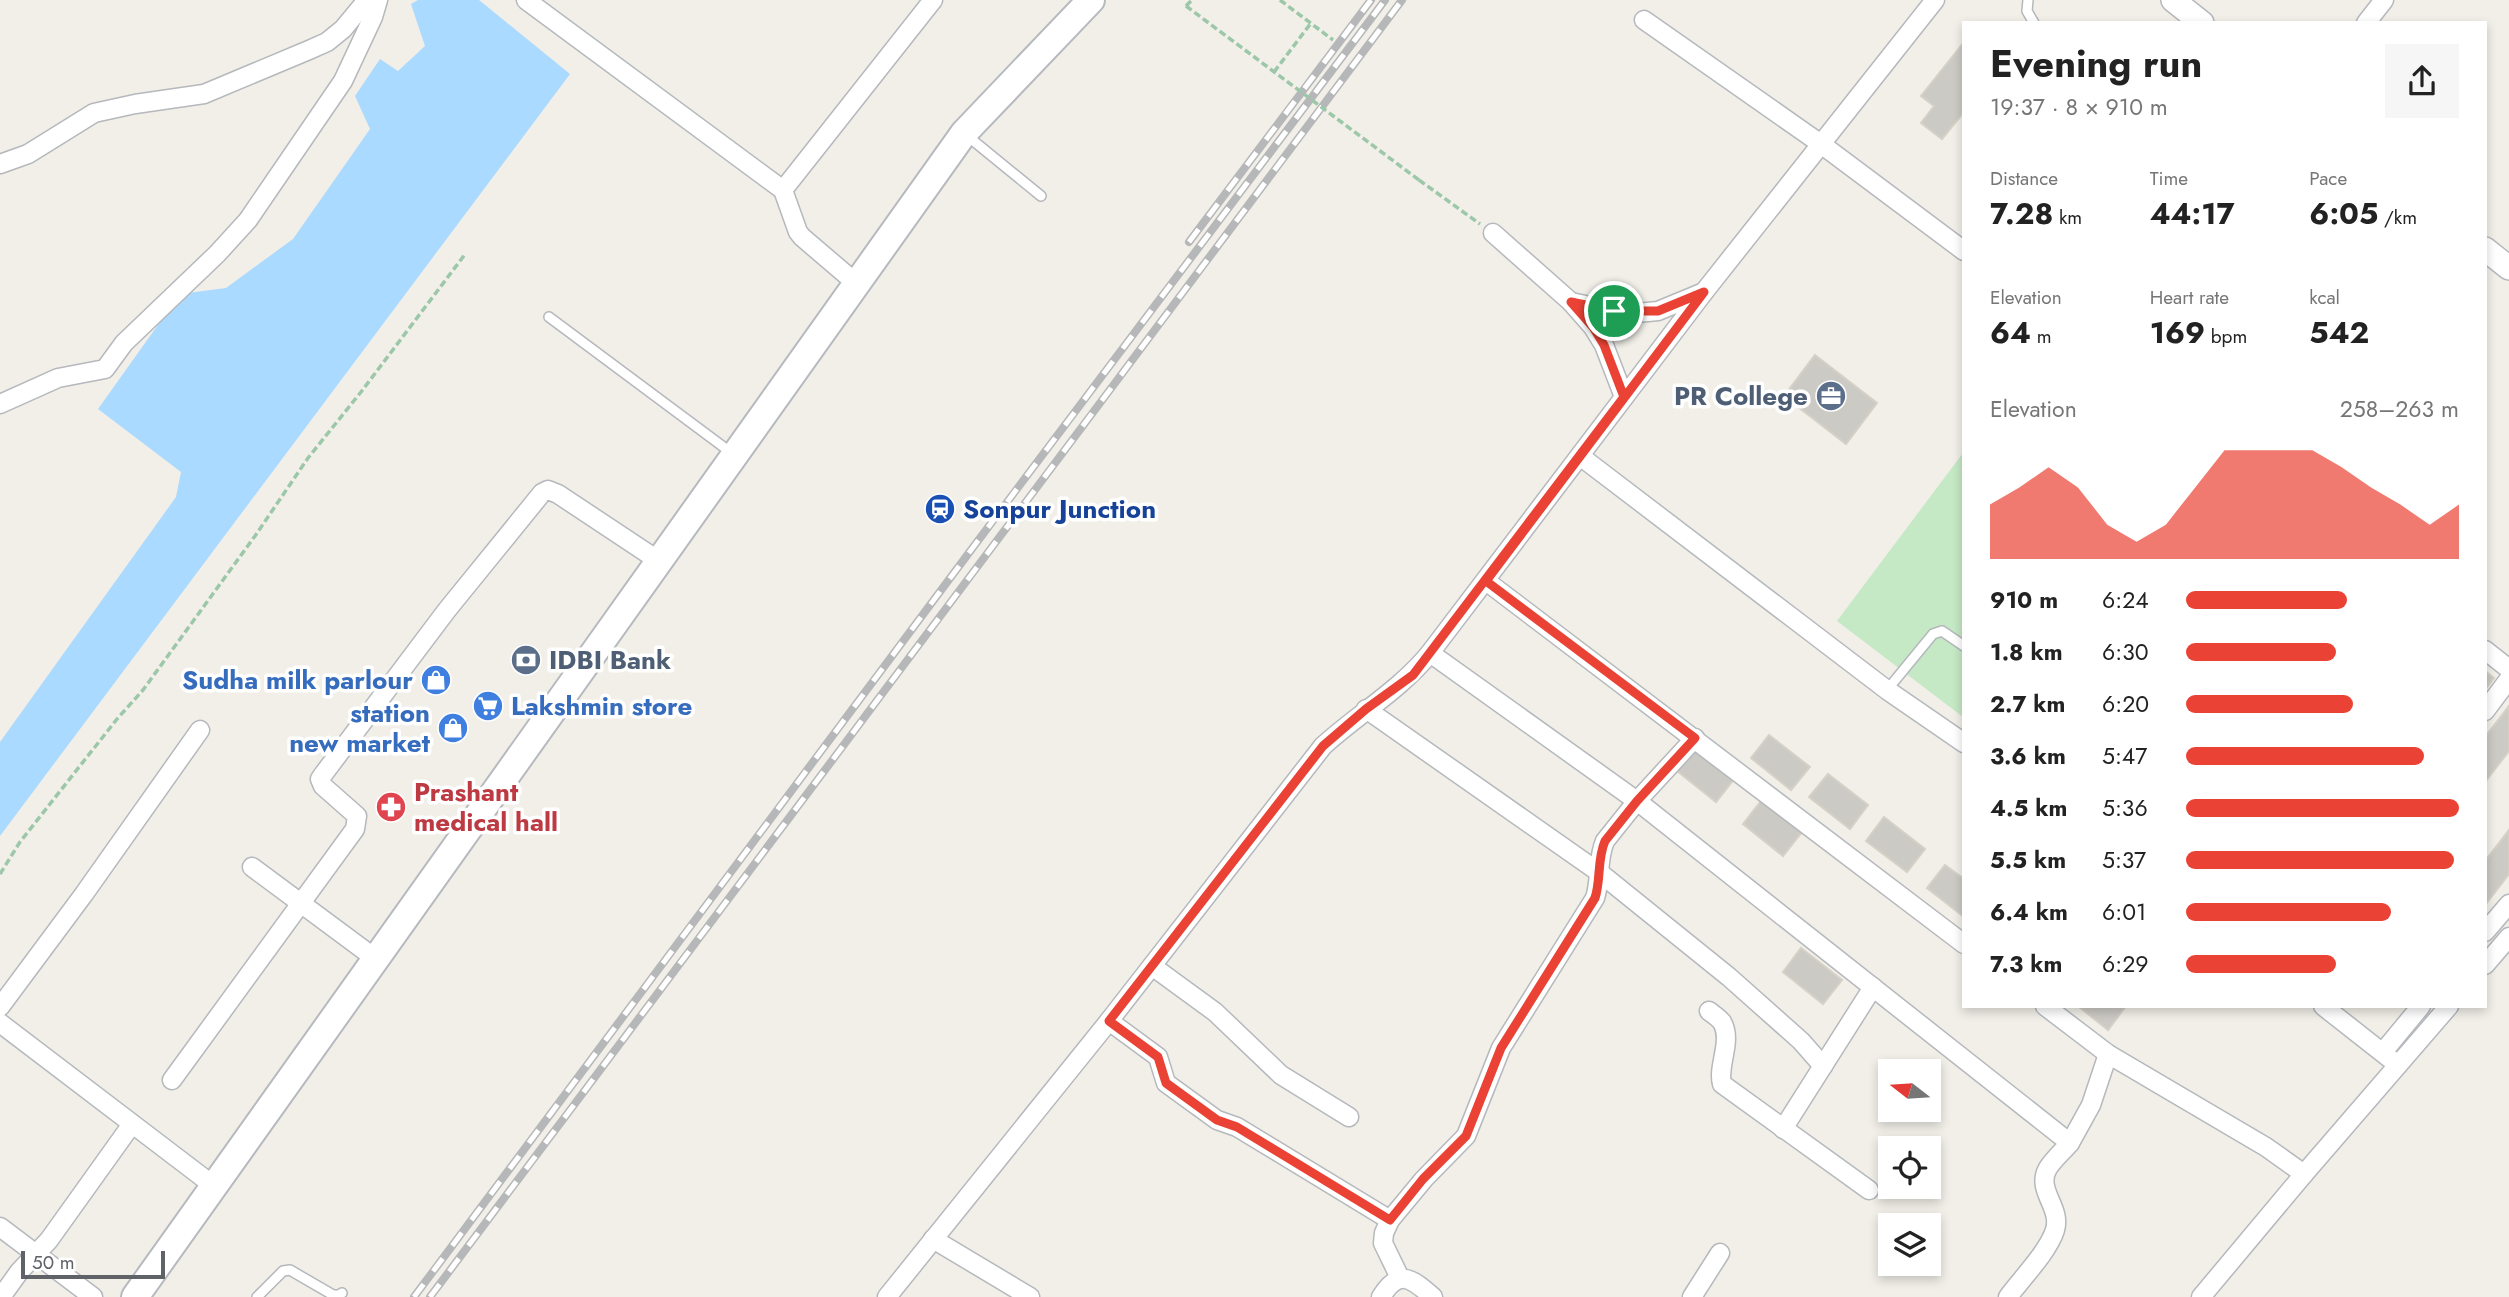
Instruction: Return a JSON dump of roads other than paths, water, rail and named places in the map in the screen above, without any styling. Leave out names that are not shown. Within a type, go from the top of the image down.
[{"type":"main road","points":[[135,1297],[964,133],[1091,0]]},
{"type":"street","points":[[0,164],[28,155],[94,113],[204,94],[318,46],[344,29],[367,0]]},
{"type":"street","points":[[0,404],[58,378],[105,369],[124,343],[240,230],[343,81],[373,17],[378,0]]},
{"type":"street","points":[[526,0],[783,190],[798,232],[856,284]]},
{"type":"street","points":[[783,190],[933,0]]},
{"type":"street","points":[[887,1297],[1109,1021],[1323,746],[1366,709],[1405,682],[1430,653],[1704,292],[1936,0]]},
{"type":"street","points":[[2173,0],[2199,21]]},
{"type":"street","points":[[2368,21],[2384,0]]},
{"type":"street","points":[[1644,20],[1821,144],[1962,250]]},
{"type":"street","points":[[1493,233],[1571,302],[1593,327],[1604,345],[1624,397]]},
{"type":"street","points":[[2487,251],[2509,268]]},
{"type":"street","points":[[1571,302],[1637,313],[1658,311],[1704,292]]},
{"type":"street","points":[[1580,456],[1887,690],[1962,742]]},
{"type":"street","points":[[172,1080],[355,829],[357,822],[354,812],[323,786],[320,779],[447,610],[542,492],[548,490],[558,494],[659,561]]},
{"type":"street","points":[[1486,581],[1962,942]]},
{"type":"street","points":[[2487,652],[2509,670]]},
{"type":"street","points":[[1430,653],[1637,801],[2070,1143]]},
{"type":"street","points":[[2487,708],[2509,680]]},
{"type":"street","points":[[1366,709],[1600,873],[1729,977],[1801,1041],[1823,1066]]},
{"type":"street","points":[[0,1007],[200,730]]},
{"type":"street","points":[[1400,1278],[1383,1244],[1384,1233],[1390,1220],[1423,1179],[1466,1136],[1501,1048],[1595,898],[1605,841],[1637,801],[1695,738]]},
{"type":"street","points":[[252,867],[376,959]]},
{"type":"street","points":[[2487,930],[2509,904]]},
{"type":"street","points":[[2487,962],[2509,937]]},
{"type":"street","points":[[1152,966],[1215,1012],[1280,1074],[1349,1117]]},
{"type":"street","points":[[1783,1129],[1873,987]]},
{"type":"street","points":[[2048,1008],[2108,1055],[2266,1147],[2304,1174]]},
{"type":"street","points":[[2326,1008],[2398,1065]]},
{"type":"street","points":[[2382,1052],[2419,1008]]},
{"type":"street","points":[[2201,1297],[2447,1008]]},
{"type":"street","points":[[1709,1011],[1722,1022],[1725,1032],[1720,1077],[1722,1084],[1869,1190]]},
{"type":"street","points":[[1109,1021],[1158,1057],[1166,1083],[1211,1116],[1237,1127],[1390,1220]]},
{"type":"street","points":[[0,1023],[214,1186]]},
{"type":"street","points":[[2008,1297],[2046,1247],[2055,1230],[2056,1214],[2044,1187],[2048,1168],[2070,1143],[2091,1105],[2108,1055]]},
{"type":"street","points":[[1,1297],[19,1272],[49,1240],[132,1124]]},
{"type":"street","points":[[0,1227],[93,1297]]},
{"type":"street","points":[[933,1239],[1030,1297]]},
{"type":"street","points":[[1692,1297],[1720,1253]]},
{"type":"street","points":[[1381,1297],[1391,1282],[1400,1278],[1413,1281],[1433,1297]]},
{"type":"lane","points":[[2028,0],[2027,11],[2033,21]]},
{"type":"lane","points":[[964,133],[1041,195]]},
{"type":"lane","points":[[549,317],[734,456]]},
{"type":"lane","points":[[1887,690],[1933,634],[1942,631],[1962,645]]},
{"type":"lane","points":[[257,1297],[283,1272],[290,1270],[333,1295],[342,1293]]},
{"type":"water","points":[[418,0],[479,0],[570,74],[0,836],[0,742],[176,497],[181,472],[98,409],[180,294],[226,288],[293,239],[370,129],[355,96],[380,59],[398,71],[425,46],[411,4]]},
{"type":"railway","points":[[1189,242],[1371,0]]},
{"type":"railway","points":[[414,1297],[1385,0]]},
{"type":"railway","points":[[430,1297],[1402,0]]},
{"type":"place","name":"PR College","points":[[1831,396]]},
{"type":"place","name":"Sonpur Junction","points":[[940,509]]},
{"type":"place","name":"IDBI Bank","points":[[526,660]]},
{"type":"place","name":"Sudha milk parlour","points":[[436,680]]},
{"type":"place","name":"Lakshmin store","points":[[488,706]]},
{"type":"place","name":"station new market","points":[[453,728]]},
{"type":"place","name":"Prashant medical hall","points":[[391,807]]}]
